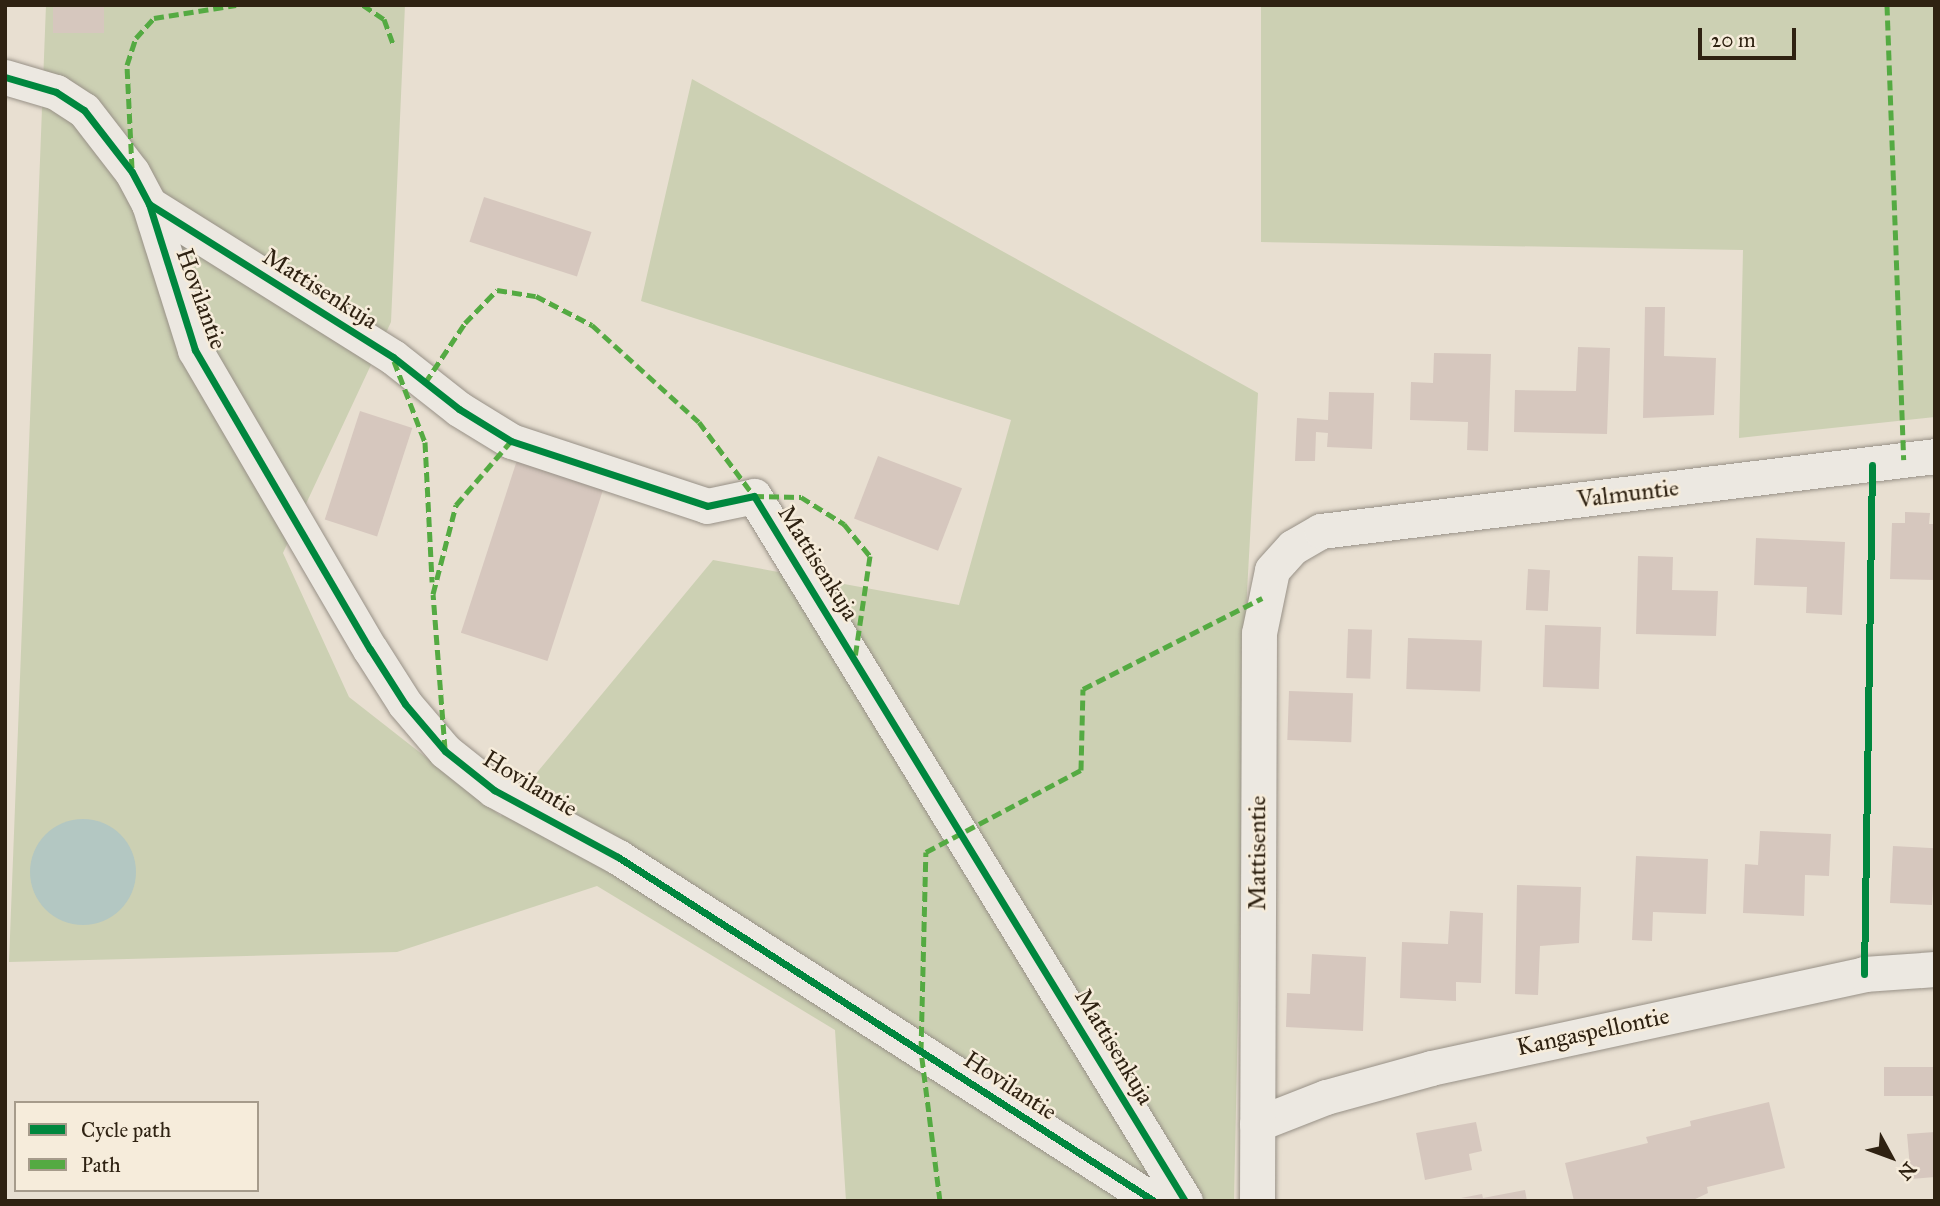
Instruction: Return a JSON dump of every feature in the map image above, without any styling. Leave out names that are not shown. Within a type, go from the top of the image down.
[{"type":"street","name":"Hovilantie","points":[[5,77],[56,92],[85,110],[149,204],[195,349],[370,649],[405,704],[445,751],[494,790],[618,857],[1154,1201]]},
{"type":"street","name":"Mattisenkuja","points":[[149,204],[393,357],[459,409],[511,440],[707,506],[754,496],[1185,1201]]},
{"type":"street","name":"Valmuntie","points":[[1321,531],[1935,456]]},
{"type":"street","name":"Mattisentie","points":[[1257,1201],[1262,598],[1272,570],[1286,554],[1321,531]]},
{"type":"street","name":"Kangaspellontie","points":[[1257,1124],[1326,1097],[1431,1068],[1864,974],[1935,969]]},
{"type":"green space","points":[[46,5],[405,5],[391,322],[283,553],[349,697],[501,816],[713,560],[959,605],[1011,420],[641,301],[692,79],[1258,393],[1247,592],[1234,1201],[846,1201],[835,1030],[597,886],[397,952],[9,962]]},
{"type":"green space","points":[[1261,5],[1935,5],[1935,417],[1739,438],[1743,250],[1261,242]]},
{"type":"shaded area","points":[[83,819],[103,823],[120,835],[132,852],[136,872],[132,892],[120,909],[103,921],[83,925],[63,921],[46,909],[34,892],[30,872],[34,852],[46,835],[63,823]]},
{"type":"building","points":[[53,5],[104,5],[104,33],[53,33]]},
{"type":"building","points":[[484,197],[591,232],[577,277],[469,242]]},
{"type":"building","points":[[1645,307],[1665,307],[1664,356],[1716,358],[1714,415],[1643,418]]},
{"type":"building","points":[[1578,347],[1610,348],[1607,434],[1514,432],[1515,390],[1576,391]]},
{"type":"building","points":[[1434,353],[1491,354],[1488,451],[1467,450],[1468,422],[1410,420],[1411,382],[1433,383]]},
{"type":"building","points":[[1329,392],[1374,393],[1372,449],[1327,447],[1328,433],[1316,432],[1315,461],[1295,461],[1297,418],[1328,420]]},
{"type":"building","points":[[360,411],[412,428],[377,536],[325,519]]},
{"type":"building","points":[[519,454],[606,482],[547,661],[461,633]]},
{"type":"building","points":[[878,456],[962,488],[938,551],[854,519]]},
{"type":"building","points":[[1905,512],[1930,513],[1929,524],[1935,524],[1935,580],[1890,579],[1892,523],[1905,523]]},
{"type":"building","points":[[1756,538],[1845,542],[1842,615],[1806,613],[1807,587],[1754,585]]},
{"type":"building","points":[[1638,556],[1673,557],[1672,590],[1718,591],[1716,636],[1636,634]]},
{"type":"building","points":[[1528,569],[1550,570],[1548,611],[1526,610]]},
{"type":"building","points":[[1545,625],[1601,627],[1599,689],[1543,687]]},
{"type":"building","points":[[1348,629],[1372,630],[1370,679],[1346,678]]},
{"type":"building","points":[[1408,638],[1482,641],[1480,692],[1406,689]]},
{"type":"building","points":[[1289,691],[1353,693],[1351,742],[1287,740]]},
{"type":"building","points":[[1760,831],[1831,834],[1829,876],[1805,875],[1804,916],[1743,913],[1745,864],[1758,865]]},
{"type":"building","points":[[1893,846],[1935,848],[1932,905],[1890,903]]},
{"type":"building","points":[[1636,856],[1708,859],[1706,914],[1653,912],[1652,941],[1632,940]]},
{"type":"building","points":[[1517,885],[1581,887],[1579,943],[1540,946],[1538,995],[1515,994]]},
{"type":"building","points":[[1450,911],[1483,913],[1481,983],[1456,982],[1456,1001],[1400,998],[1402,942],[1448,944]]},
{"type":"building","points":[[1312,954],[1366,957],[1363,1031],[1286,1027],[1287,993],[1310,994]]},
{"type":"building","points":[[1884,1067],[1935,1067],[1935,1096],[1884,1096]]},
{"type":"building","points":[[1769,1102],[1785,1168],[1707,1187],[1708,1193],[1691,1201],[1574,1201],[1565,1163],[1648,1143],[1646,1137],[1691,1126],[1690,1121]]},
{"type":"building","points":[[1476,1122],[1482,1151],[1469,1154],[1472,1170],[1425,1180],[1416,1133]]},
{"type":"building","points":[[1935,1132],[1935,1177],[1911,1179],[1907,1134]]},
{"type":"building","points":[[1525,1190],[1527,1201],[1461,1198],[1482,1194],[1483,1198]]},
{"type":"marked path","points":[[132,168],[127,65],[136,38],[154,18],[236,5]]},
{"type":"marked path","points":[[363,5],[384,19],[394,46]]},
{"type":"marked path","points":[[1887,5],[1904,460]]},
{"type":"marked path","points":[[425,383],[465,323],[497,290],[536,296],[592,325],[699,422],[754,496],[801,497],[844,524],[870,556],[855,657]]},
{"type":"marked path","points":[[394,361],[425,442],[432,582]]},
{"type":"marked path","points":[[445,749],[433,594],[456,505],[511,441]]},
{"type":"marked path","points":[[940,1201],[921,1051],[926,852],[1081,770],[1083,689],[1262,598]]},
{"type":"cycle path","points":[[5,77],[56,92],[84,110],[132,172],[149,204],[195,350],[370,649],[405,704],[445,751],[494,790],[618,857],[1154,1201]]},
{"type":"cycle path","points":[[149,204],[393,357],[459,409],[511,441],[707,506],[754,496],[1185,1201]]},
{"type":"cycle path","points":[[1864,974],[1872,465]]}]
